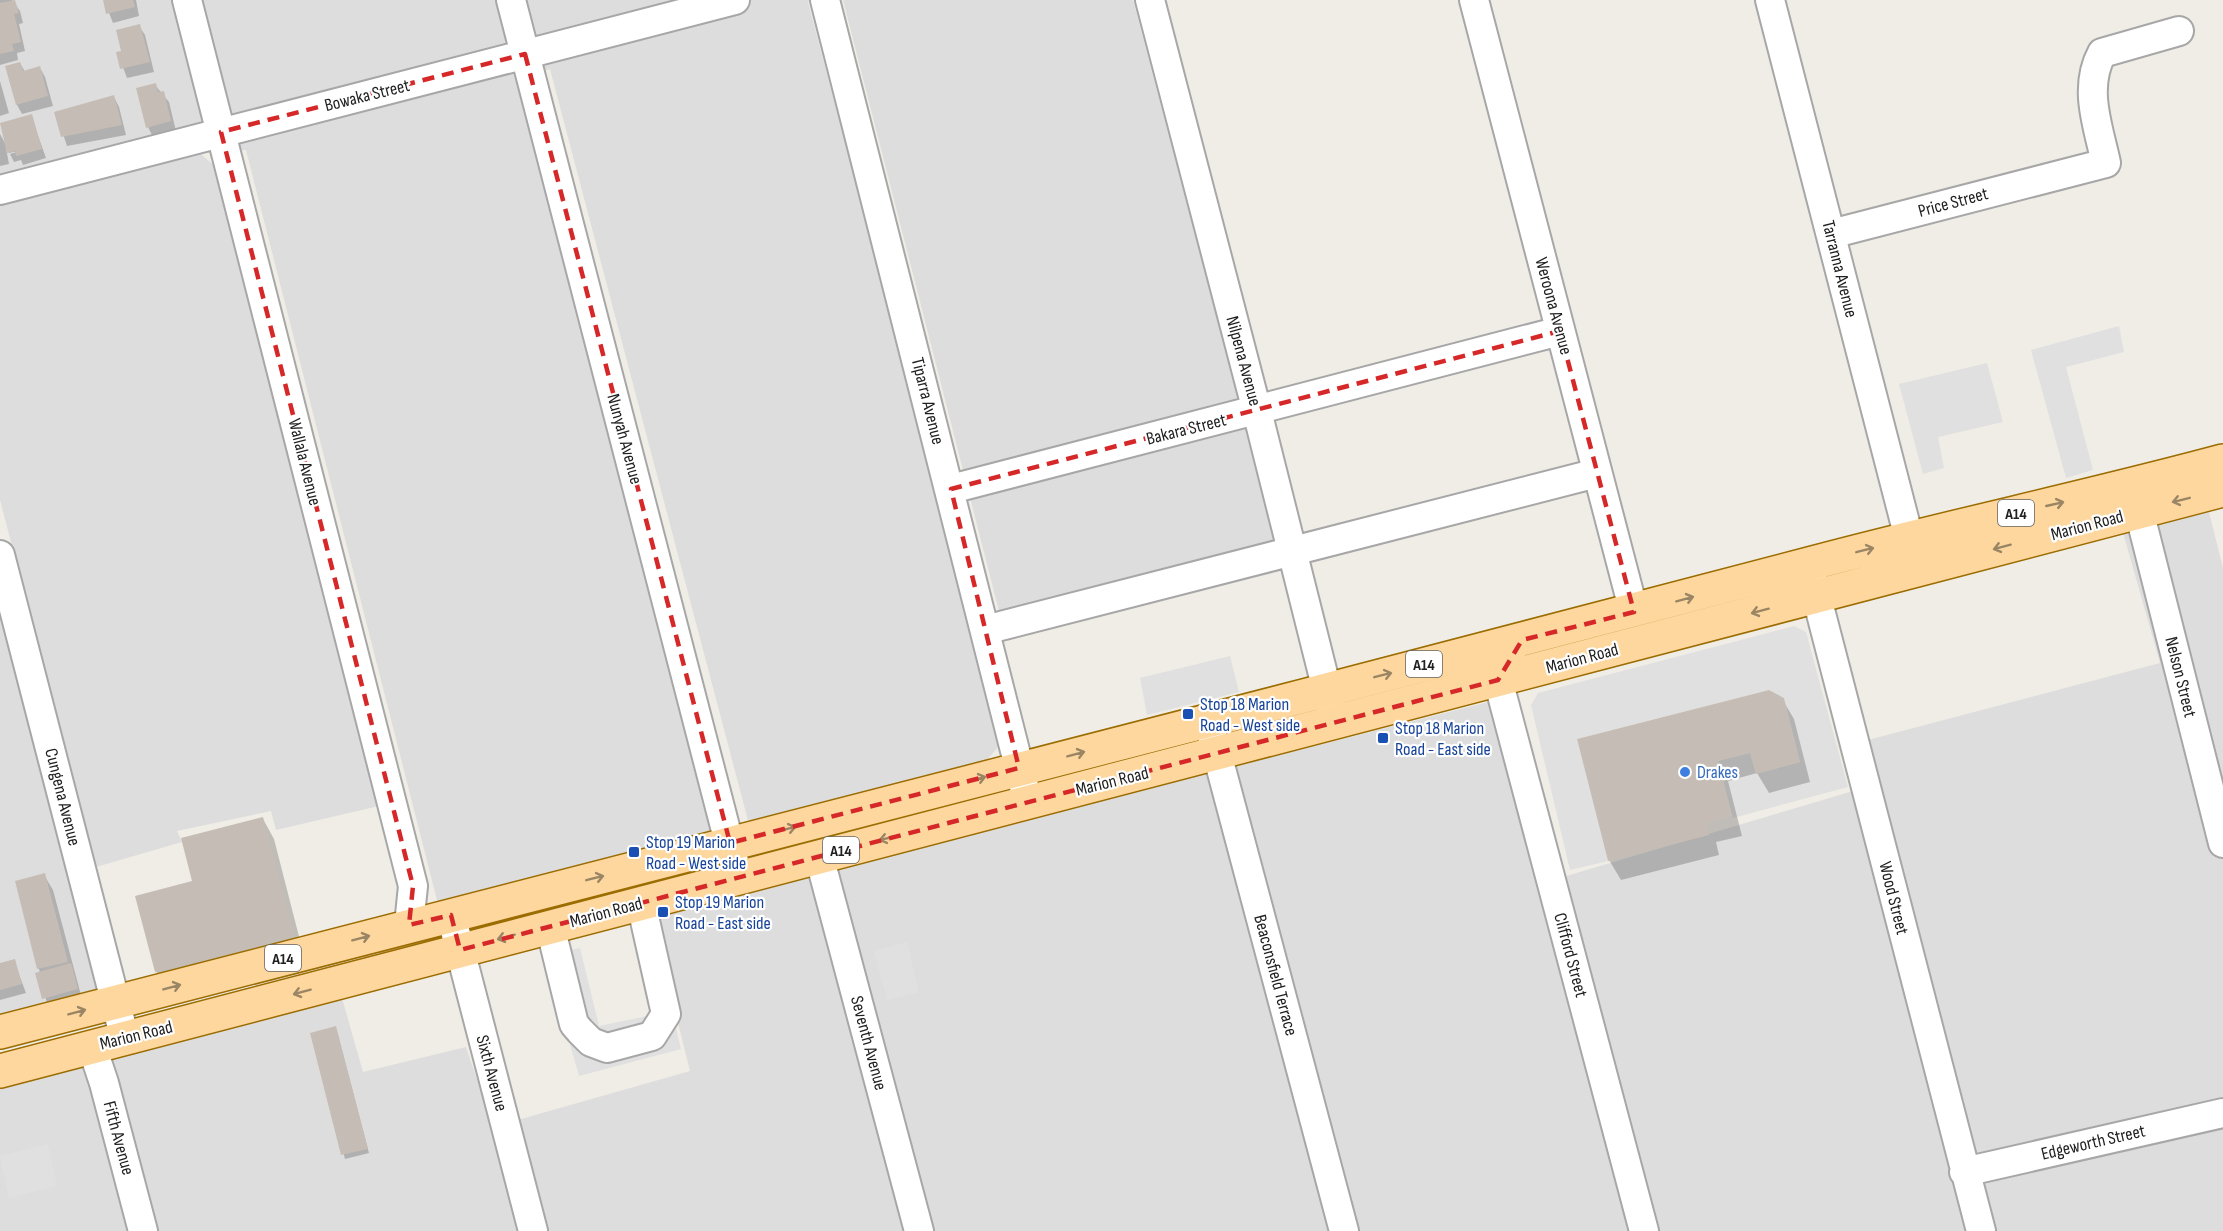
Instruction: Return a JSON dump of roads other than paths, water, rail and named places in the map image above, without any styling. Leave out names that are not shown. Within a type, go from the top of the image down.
[{"type":"main road","name":"Marion Road","points":[[0,1032],[1208,719],[1634,612],[1909,538],[2135,485],[2223,460]]},
{"type":"main road","name":"Marion Road","points":[[0,1071],[2223,490]]},
{"type":"main road","points":[[1498,680],[1502,667],[1522,640]]},
{"type":"street","name":"Wallala Avenue","points":[[187,0],[413,886],[409,925]]},
{"type":"street","name":"Nunyah Avenue","points":[[511,0],[738,877]]},
{"type":"street","name":"Bowaka Street","points":[[0,190],[735,0]]},
{"type":"street","name":"Tiparra Avenue","points":[[825,0],[951,489],[1028,802]]},
{"type":"street","name":"Nilpena Avenue","points":[[1150,0],[1335,723]]},
{"type":"street","name":"Weroona Avenue","points":[[1474,0],[1634,612]]},
{"type":"street","name":"Tarranna Avenue","points":[[1770,0],[1909,538]]},
{"type":"street","name":"Price Street","points":[[1831,234],[2106,163],[2091,94],[2095,67],[2102,53],[2179,31]]},
{"type":"street","name":"Bakara Street","points":[[951,489],[1560,331]]},
{"type":"street","points":[[986,630],[1597,473]]},
{"type":"street","name":"Nelson Street","points":[[2139,511],[2223,843]]},
{"type":"street","name":"Cungena Avenue","points":[[0,555],[125,1039]]},
{"type":"street","name":"Wood Street","points":[[1808,564],[1964,1172],[1982,1231]]},
{"type":"street","name":"Clifford Street","points":[[1498,680],[1644,1231]]},
{"type":"street","name":"Beaconsfield Terrace","points":[[1208,719],[1344,1231]]},
{"type":"street","name":"Seventh Avenue","points":[[819,856],[919,1231]]},
{"type":"street","points":[[550,926],[574,1024],[591,1042],[607,1048],[652,1036],[666,1014],[641,903]]},
{"type":"street","name":"Sixth Avenue","points":[[451,915],[533,1231]]},
{"type":"street","name":"Fifth Avenue","points":[[92,1047],[104,1083],[143,1231]]},
{"type":"street","name":"Edgeworth Street","points":[[1964,1172],[2223,1113]]},
{"type":"place","name":"Stop 18 Marion Road - West side","points":[[1188,714]]},
{"type":"place","name":"Stop 18 Marion Road - East side","points":[[1383,738]]},
{"type":"place","name":"Drakes","points":[[1685,772]]},
{"type":"place","name":"Stop 19 Marion Road - West side","points":[[634,852]]},
{"type":"place","name":"Stop 19 Marion Road - East side","points":[[663,912]]}]
